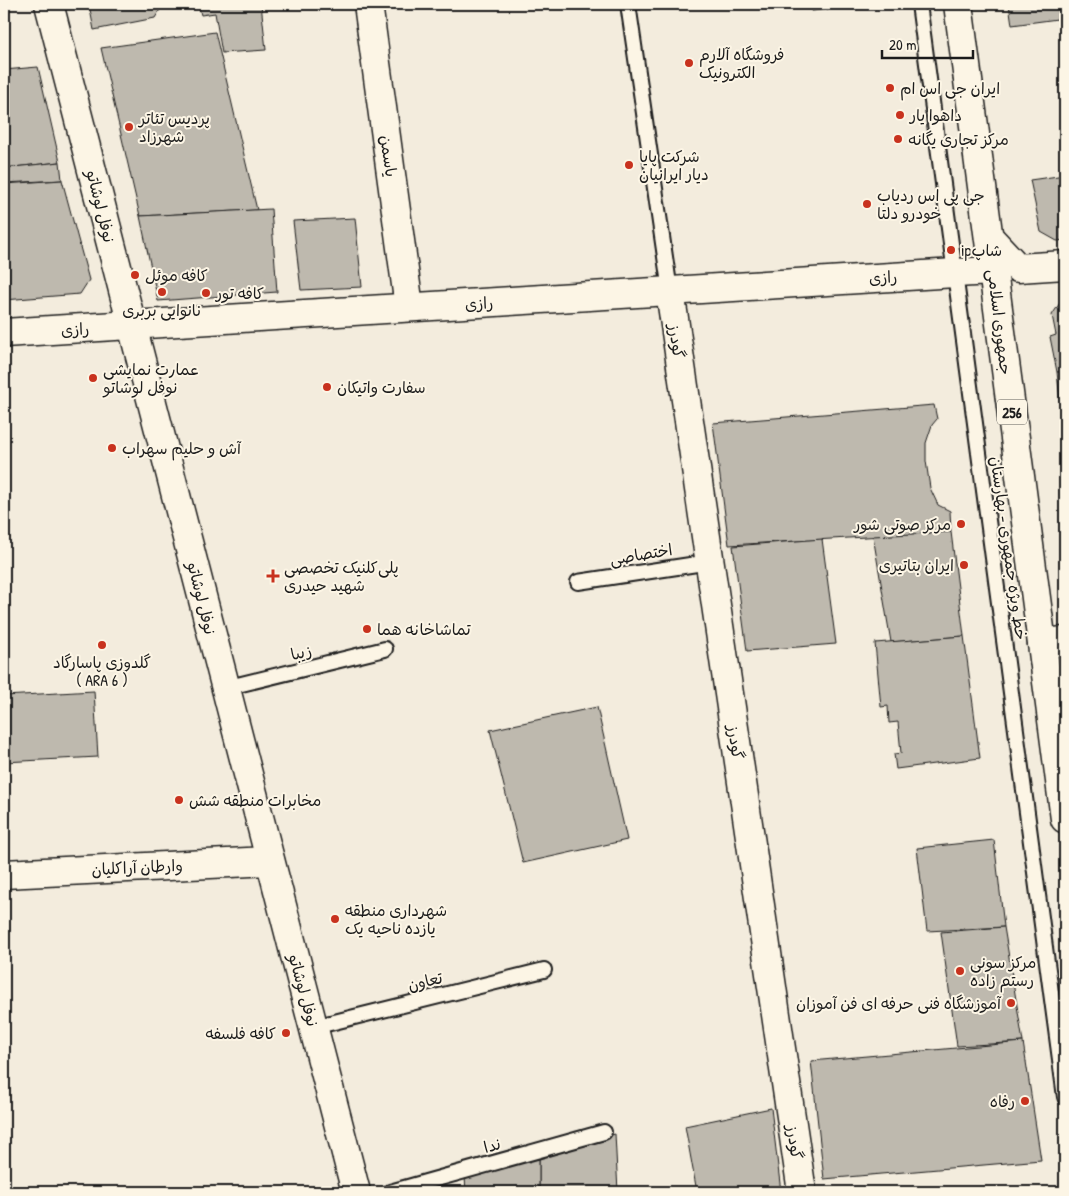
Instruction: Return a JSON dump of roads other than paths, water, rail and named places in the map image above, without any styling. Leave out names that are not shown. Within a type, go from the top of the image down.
[{"type":"street","name":"نوفل لوشاتو","points":[[49,4],[356,1192]]},
{"type":"street","name":"یاسمن","points":[[368,4],[410,307]]},
{"type":"street","name":"جمهوری اسلامی","points":[[958,4],[993,271],[1054,642],[1065,819]]},
{"type":"street","points":[[989,236],[1018,268],[1065,265]]},
{"type":"street","name":"رازی","points":[[4,333],[993,271]]},
{"type":"street","name":"گودرز","points":[[670,291],[802,1192]]},
{"type":"street","name":"وارطان آراکلیان","points":[[4,874],[270,861]]},
{"type":"lane","points":[[628,4],[670,291]]},
{"type":"lane","name":"خط ویژه جمهوری - بهارستان","points":[[919,4],[1065,1097]]},
{"type":"lane","name":"اختصاصی","points":[[578,582],[710,562]]},
{"type":"lane","name":"زیبا","points":[[225,688],[385,649]]},
{"type":"lane","name":"تعاون","points":[[314,1027],[544,970]]},
{"type":"lane","name":"ندا","points":[[390,1192],[604,1132]]},
{"type":"place","name":"فروشگاه آلارم الکترونیک","points":[[689,63]]},
{"type":"place","name":"ایران جی اس ام","points":[[890,88]]},
{"type":"place","name":"داهوا یار","points":[[900,115]]},
{"type":"place","name":"پردیس تئاتر شهرزاد","points":[[129,127]]},
{"type":"place","name":"مرکز تجاری یگانه","points":[[898,139]]},
{"type":"place","name":"شرکت پایا دیار ایرانیان","points":[[629,165]]},
{"type":"place","name":"جی پی اس ردیاب خودرو دلتا","points":[[867,204]]},
{"type":"place","name":"ipشاپ","points":[[951,250]]},
{"type":"place","name":"کافه موئل","points":[[135,275]]},
{"type":"place","name":"نانوایی بربری","points":[[162,292]]},
{"type":"place","name":"کافه تور","points":[[206,293]]},
{"type":"place","name":"عمارت نمایشی نوفل لوشاتو","points":[[93,378]]},
{"type":"place","name":"سفارت واتیکان","points":[[327,387]]},
{"type":"place","name":"آش و حلیم سهراب","points":[[112,448]]},
{"type":"place","name":"مرکز صوتی شور","points":[[961,524]]},
{"type":"place","name":"ایران بتاتیری","points":[[964,565]]},
{"type":"place","name":"پلی‌کلنیک تخصصی شهید حیدری","points":[[273,576]]},
{"type":"place","name":"تماشاخانه هما","points":[[367,629]]},
{"type":"place","name":"گلدوزی پاسارگاد ( ARA 6 )","points":[[102,645]]},
{"type":"place","name":"مخابرات منطقه شش","points":[[179,800]]},
{"type":"place","name":"شهرداری منطقه یازده ناحیه یک","points":[[335,919]]},
{"type":"place","name":"مرکز سونی رستم زاده","points":[[960,971]]},
{"type":"place","name":"آموزشگاه فنی حرفه ای فن آموزان","points":[[1011,1003]]},
{"type":"place","name":"کافه فلسفه","points":[[286,1033]]},
{"type":"place","name":"رفاه","points":[[1025,1101]]}]
